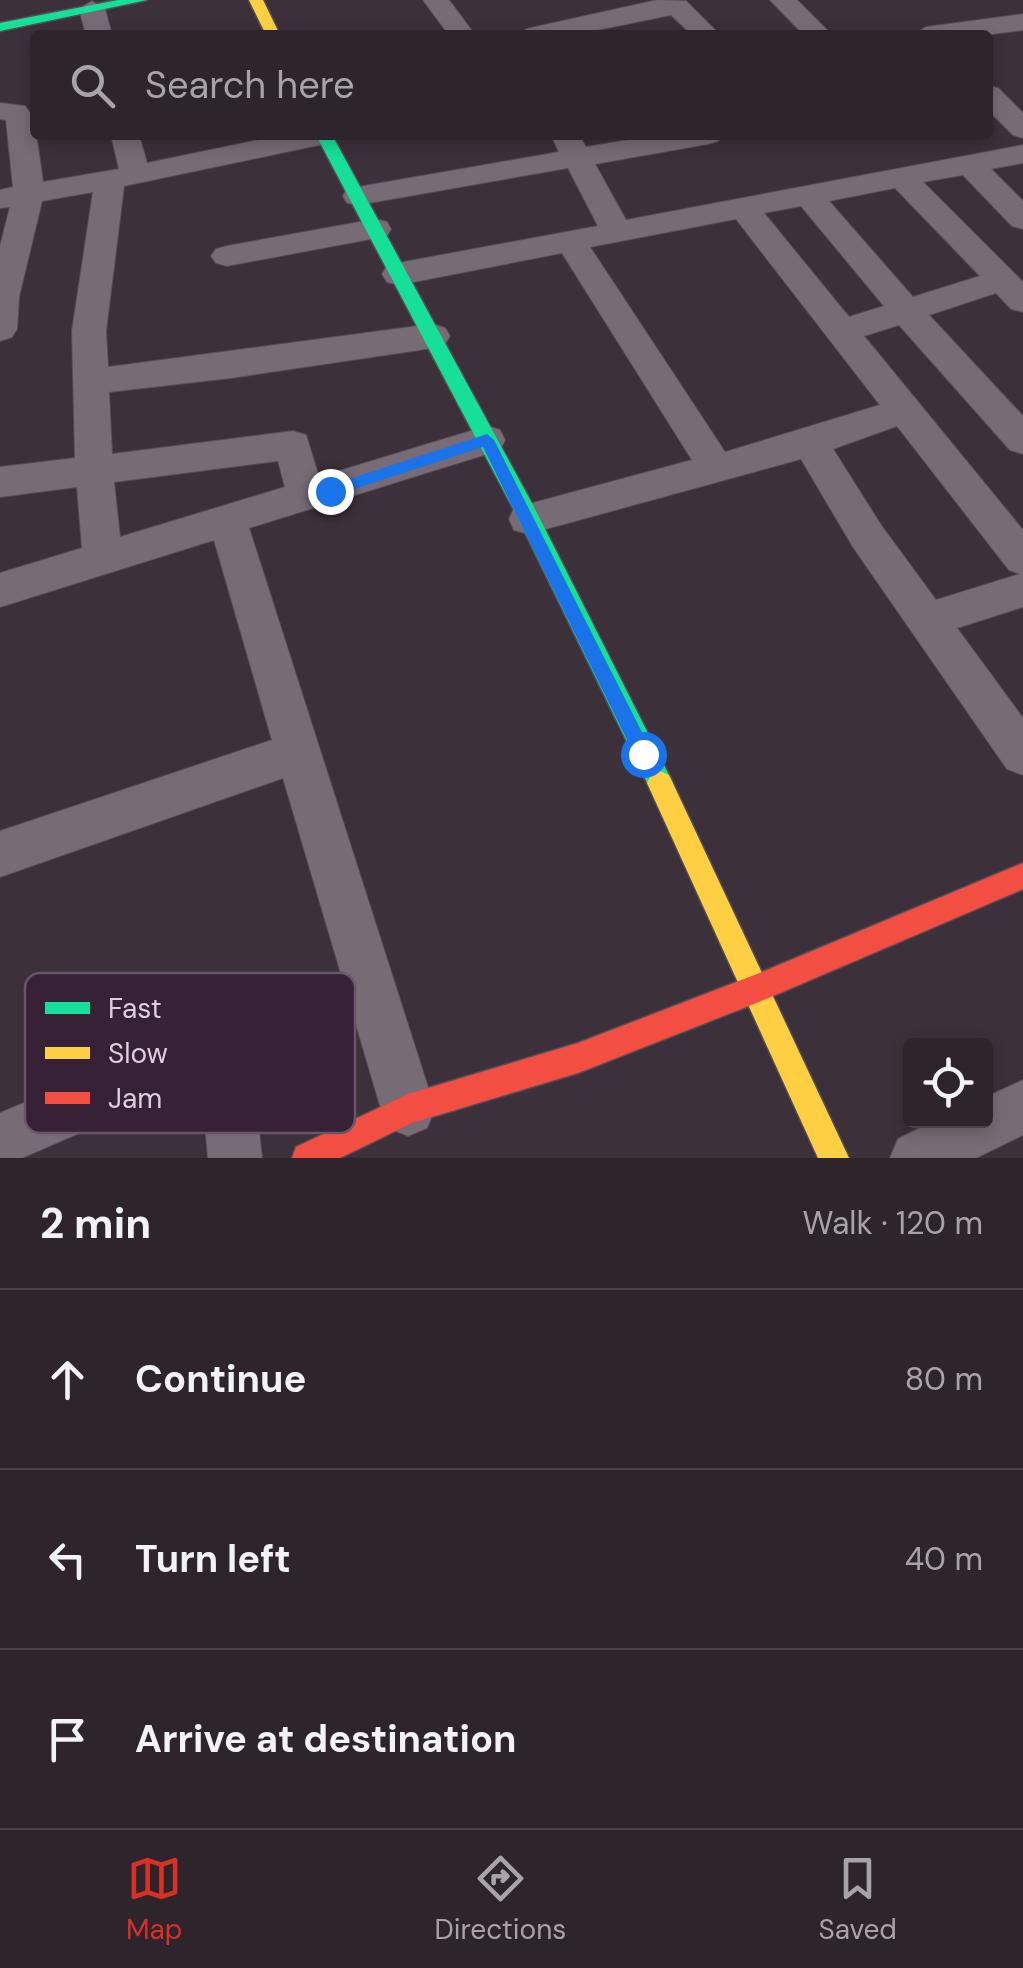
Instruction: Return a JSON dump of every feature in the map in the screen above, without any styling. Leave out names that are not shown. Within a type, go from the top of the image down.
[{"type":"street","points":[[0,26],[140,0]]},
{"type":"street","points":[[256,0],[271,30]]},
{"type":"street","points":[[438,0],[459,30]]},
{"type":"street","points":[[787,3],[821,0]]},
{"type":"street","points":[[996,0],[1020,22]]},
{"type":"street","points":[[557,30],[674,3],[702,30]]},
{"type":"street","points":[[787,3],[814,30]]},
{"type":"street","points":[[92,8],[98,30]]},
{"type":"street","points":[[970,30],[1020,22]]},
{"type":"street","points":[[993,99],[1023,129]]},
{"type":"street","points":[[0,110],[15,112],[20,119],[1,308]]},
{"type":"street","points":[[103,558],[94,470],[94,381],[89,331],[122,178],[124,140]]},
{"type":"street","points":[[14,196],[122,178],[301,140]]},
{"type":"street","points":[[327,140],[528,519],[759,988],[834,1158]]},
{"type":"street","points":[[358,196],[571,147],[651,140]]},
{"type":"street","points":[[571,147],[617,232]]},
{"type":"street","points":[[398,274],[1023,154]]},
{"type":"street","points":[[970,164],[1023,219]]},
{"type":"street","points":[[902,178],[1012,290]]},
{"type":"street","points":[[810,197],[1023,440]]},
{"type":"street","points":[[745,210],[1023,558]]},
{"type":"street","points":[[227,256],[376,229]]},
{"type":"street","points":[[570,241],[715,466]]},
{"type":"street","points":[[840,332],[906,311],[1012,290]]},
{"type":"street","points":[[94,381],[230,366],[433,336]]},
{"type":"street","points":[[528,519],[715,466],[810,444],[902,411]]},
{"type":"street","points":[[0,590],[487,440]]},
{"type":"street","points":[[810,444],[867,536],[1023,754]]},
{"type":"street","points":[[0,482],[293,445],[306,498]]},
{"type":"street","points":[[228,522],[300,752],[350,939],[408,1110]]},
{"type":"street","points":[[928,620],[1023,590]]},
{"type":"street","points":[[0,854],[300,752]]},
{"type":"street","points":[[336,1152],[408,1110],[578,1058],[759,988],[1023,876]]},
{"type":"street","points":[[917,1158],[1023,1107]]},
{"type":"street","points":[[0,1140],[25,1129]]},
{"type":"street","points":[[233,1133],[235,1158]]},
{"type":"traffic: fast","points":[[0,27],[140,0]]},
{"type":"traffic: fast","points":[[327,140],[526,513],[660,783]]},
{"type":"traffic: slow","points":[[256,0],[271,30]]},
{"type":"traffic: slow","points":[[660,783],[834,1158]]},
{"type":"traffic: jam","points":[[307,1158],[408,1109],[578,1058],[759,988],[1023,876]]},
{"type":"route","points":[[330,491],[487,440],[643,754]]}]
